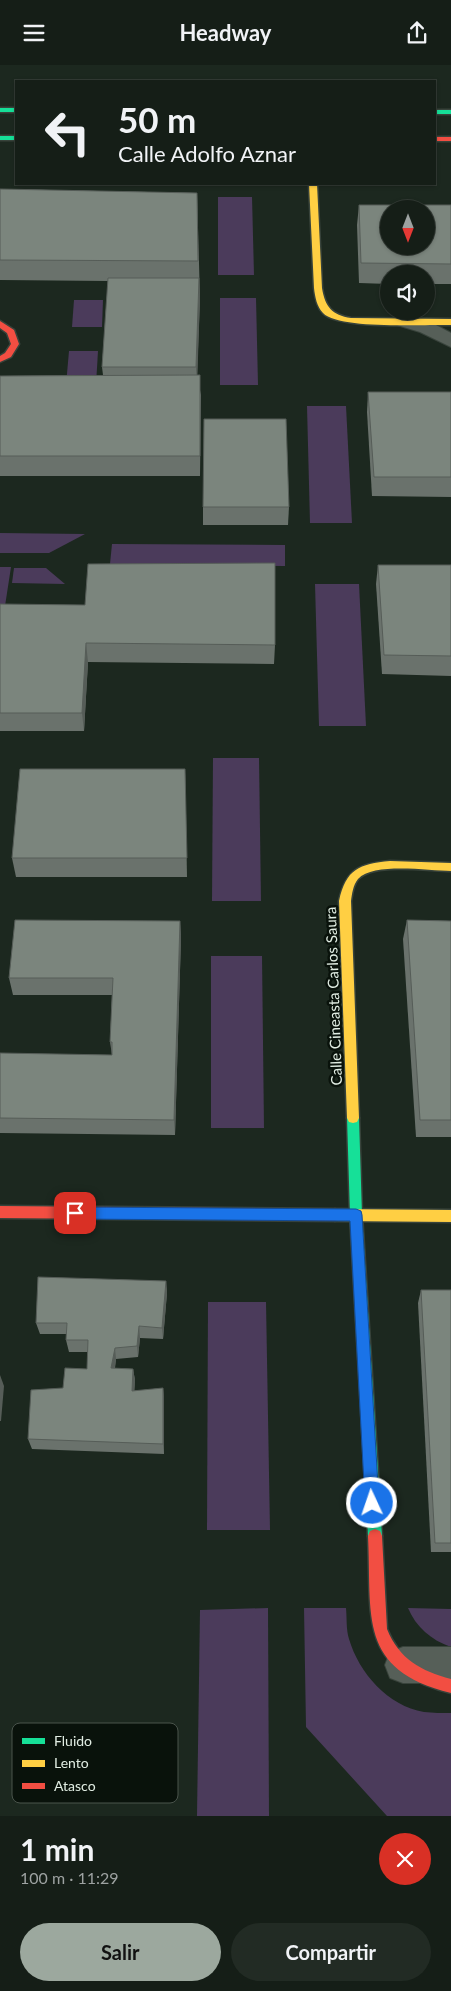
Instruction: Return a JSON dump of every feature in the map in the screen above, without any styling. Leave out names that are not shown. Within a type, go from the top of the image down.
[{"type":"street","points":[[0,110],[15,110]]},
{"type":"street","points":[[436,112],[451,113]]},
{"type":"street","points":[[0,138],[15,138]]},
{"type":"street","points":[[436,139],[451,139]]},
{"type":"street","points":[[313,185],[319,304],[325,313],[344,320],[451,321]]},
{"type":"street","points":[[404,321],[427,328],[451,341]]},
{"type":"street","points":[[0,324],[8,327],[13,334],[15,345],[8,355],[0,359]]},
{"type":"street","name":"Calle Cineasta Carlos Saura","points":[[401,1665],[392,1657],[384,1643],[378,1608],[356,1215],[346,928],[347,891],[350,882],[358,873],[372,868],[451,867]]},
{"type":"street","points":[[0,1212],[451,1216]]},
{"type":"street","points":[[401,1665],[451,1665]]},
{"type":"street","points":[[401,1665],[431,1682],[451,1686]]},
{"type":"shaded area","points":[[218,197],[252,197],[254,275],[218,275]]},
{"type":"shaded area","points":[[220,298],[256,298],[258,385],[220,385]]},
{"type":"shaded area","points":[[74,300],[103,300],[102,327],[72,327]]},
{"type":"shaded area","points":[[69,351],[98,351],[96,385],[66,385]]},
{"type":"shaded area","points":[[307,406],[346,406],[352,523],[310,523]]},
{"type":"shaded area","points":[[0,533],[85,534],[49,553],[0,553]]},
{"type":"shaded area","points":[[112,544],[285,545],[285,566],[110,564]]},
{"type":"shaded area","points":[[0,567],[11,567],[5,606],[0,606]]},
{"type":"shaded area","points":[[14,568],[46,568],[65,584],[12,583]]},
{"type":"shaded area","points":[[315,584],[359,584],[366,726],[319,726]]},
{"type":"shaded area","points":[[213,758],[259,758],[261,901],[212,901]]},
{"type":"shaded area","points":[[211,956],[262,956],[264,1128],[211,1128]]},
{"type":"shaded area","points":[[208,1302],[266,1302],[270,1530],[207,1530]]},
{"type":"shaded area","points":[[268,1608],[269,1816],[197,1816],[200,1610]]},
{"type":"shaded area","points":[[304,1608],[346,1608],[348,1635],[354,1652],[360,1664],[377,1686],[398,1703],[411,1709],[434,1713],[451,1713],[451,1816],[387,1816],[306,1727]]},
{"type":"shaded area","points":[[408,1608],[451,1609],[451,1647],[437,1641],[425,1632],[415,1621]]},
{"type":"building","points":[[0,189],[197,193],[198,261],[0,260]]},
{"type":"building","points":[[359,205],[380,205],[380,255],[435,255],[435,205],[451,205],[451,264],[361,263]]},
{"type":"building","points":[[108,278],[199,278],[196,367],[102,367]]},
{"type":"building","points":[[200,375],[200,456],[0,456],[0,376]]},
{"type":"building","points":[[368,392],[451,392],[451,477],[374,477]]},
{"type":"building","points":[[204,419],[286,419],[289,507],[203,507]]},
{"type":"building","points":[[275,563],[275,645],[86,643],[82,713],[0,713],[0,604],[85,605],[88,564]]},
{"type":"building","points":[[378,565],[451,565],[451,656],[384,655]]},
{"type":"building","points":[[20,769],[185,769],[187,858],[12,858]]},
{"type":"building","points":[[15,920],[180,921],[174,1120],[0,1118],[0,1053],[112,1055],[112,1042],[110,1042],[113,978],[9,978]]},
{"type":"building","points":[[407,920],[451,921],[451,1120],[420,1120]]},
{"type":"building","points":[[38,1277],[166,1281],[162,1328],[139,1326],[137,1346],[115,1348],[111,1368],[133,1369],[132,1391],[163,1388],[163,1444],[28,1439],[31,1390],[63,1388],[65,1368],[87,1369],[88,1340],[66,1340],[67,1323],[36,1323]]},
{"type":"building","points":[[421,1290],[451,1290],[451,1543],[435,1543]]},
{"type":"traffic: fast","points":[[0,110],[15,110]]},
{"type":"traffic: fast","points":[[436,112],[451,112]]},
{"type":"traffic: fast","points":[[0,138],[15,138]]},
{"type":"traffic: fast","points":[[353,1118],[356,1215],[375,1536]]},
{"type":"traffic: slow","points":[[313,185],[318,288],[321,303],[327,312],[336,318],[351,321],[451,322]]},
{"type":"traffic: slow","points":[[353,1118],[345,901],[349,885],[358,873],[378,867],[390,865],[451,867]]},
{"type":"traffic: slow","points":[[335,1215],[451,1216]]},
{"type":"traffic: jam","points":[[436,139],[451,139]]},
{"type":"traffic: jam","points":[[0,324],[11,332],[15,344],[8,355],[0,359]]},
{"type":"traffic: jam","points":[[0,1212],[335,1215]]},
{"type":"traffic: jam","points":[[375,1536],[380,1629],[385,1642],[398,1661],[407,1668],[426,1679],[451,1686]]},
{"type":"route","points":[[75,1213],[356,1215],[372,1503]]}]
